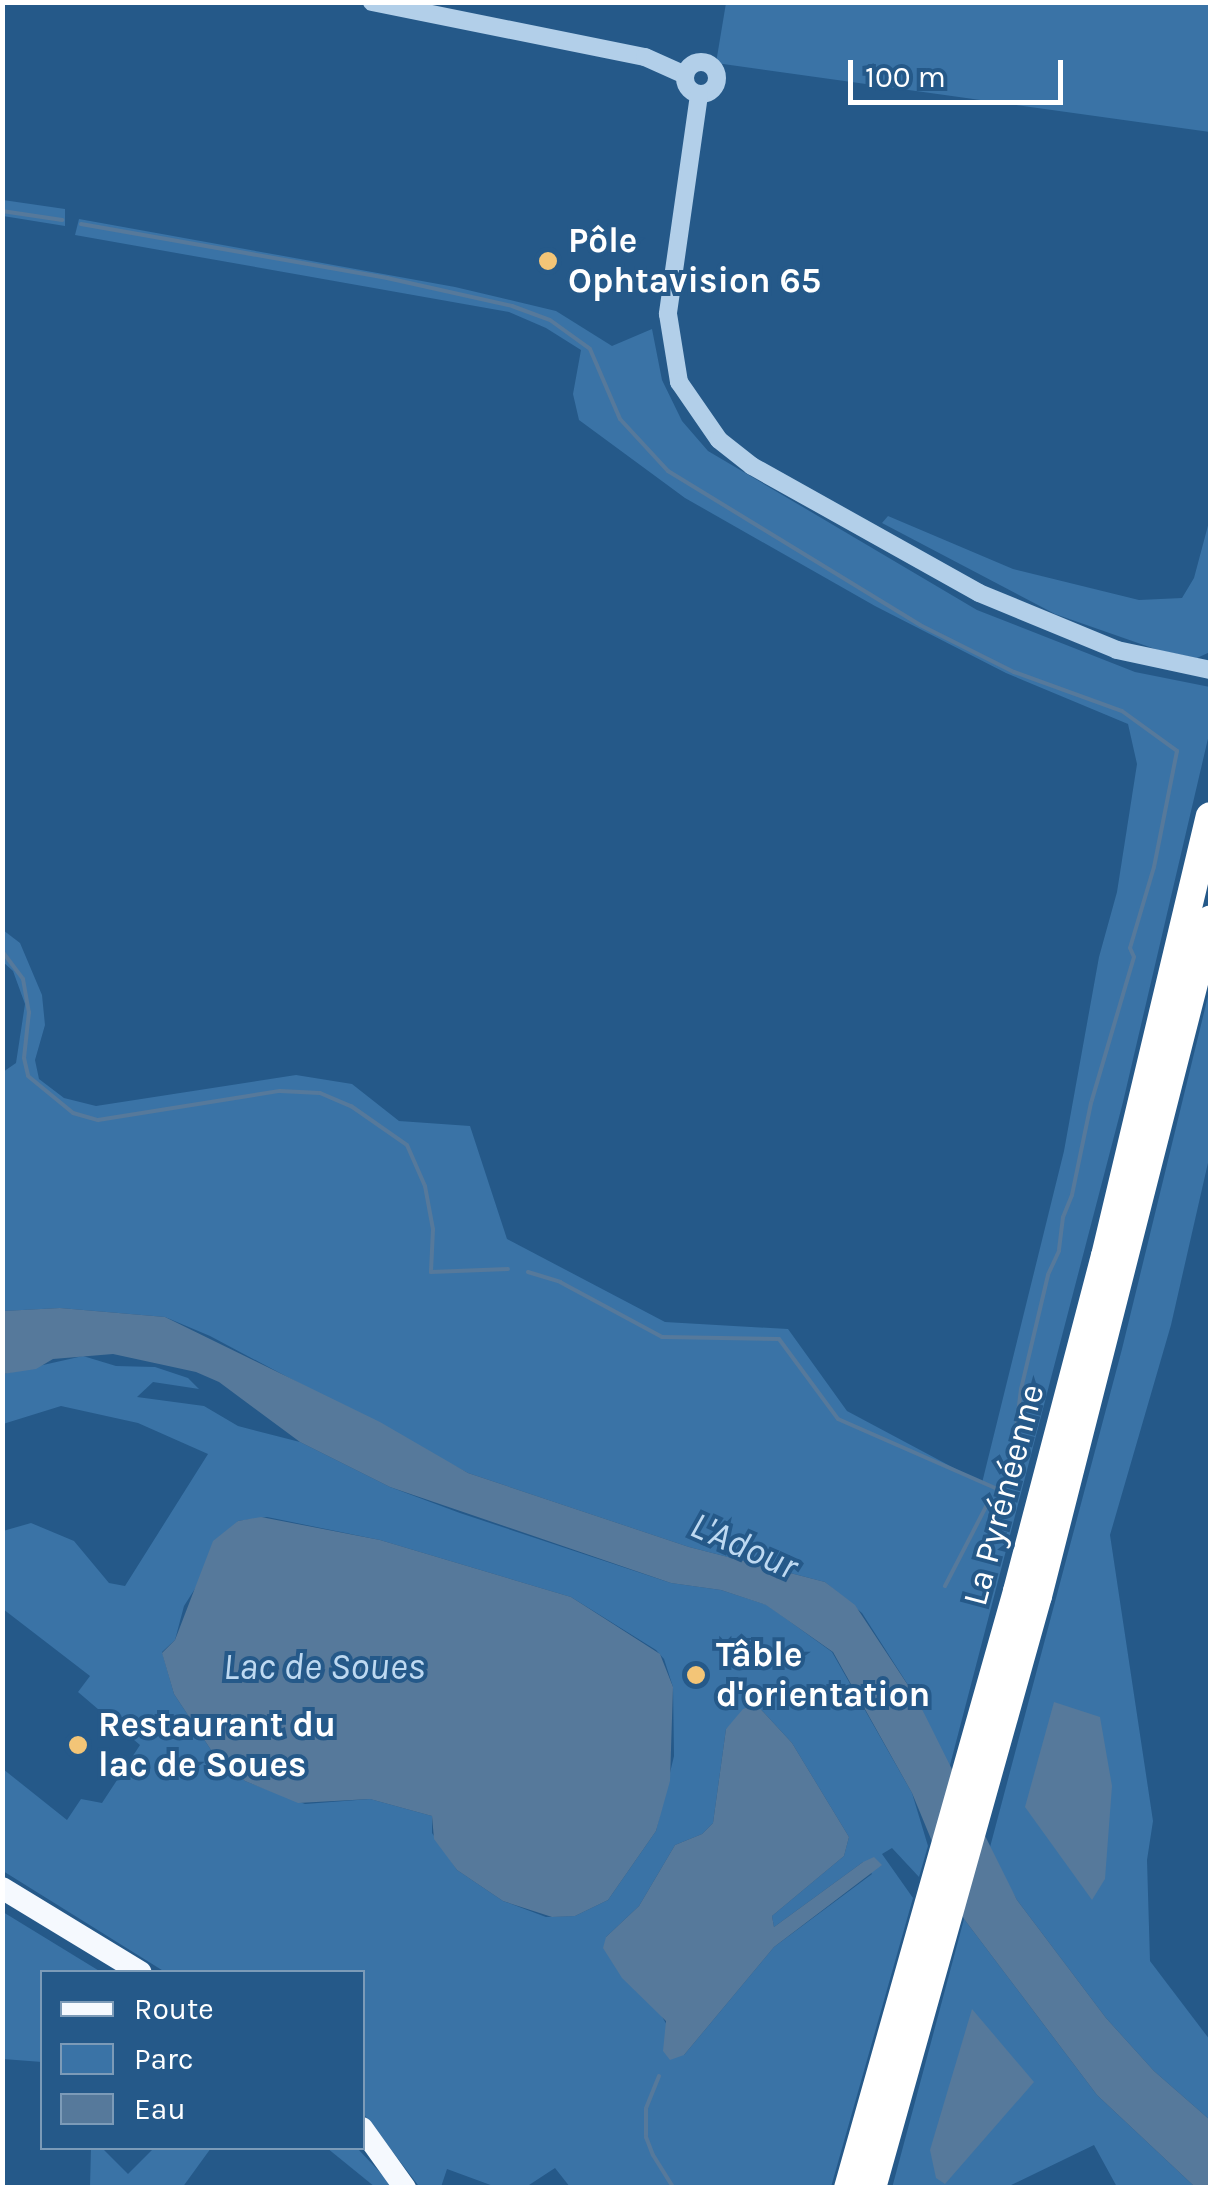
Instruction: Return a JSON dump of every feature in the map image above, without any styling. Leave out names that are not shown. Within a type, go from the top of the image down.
[{"type":"highway","name":"La Pyrénéenne","points":[[987,1743],[1210,816]]},
{"type":"highway","name":"La Pyrénéenne","points":[[872,2188],[934,1930],[1127,1261],[1210,920]]},
{"type":"highway","name":"La Pyrénéenne","points":[[848,2188],[934,1930]]},
{"type":"main road","points":[[2,1888],[137,1970]]},
{"type":"main road","points":[[365,2132],[405,2188]]},
{"type":"street","points":[[372,2],[645,57],[685,75],[690,90],[699,94],[713,88],[714,69],[695,63],[685,75]]},
{"type":"street","points":[[699,94],[668,314],[679,382],[719,440],[752,466],[979,593],[1117,650],[1209,670]]},
{"type":"green space","points":[[726,3],[1210,3],[1210,132],[716,63]]},
{"type":"green space","points":[[3,200],[65,209],[65,226],[3,216]]},
{"type":"green space","points":[[79,219],[455,287],[556,311],[612,346],[652,329],[662,380],[682,421],[708,451],[977,610],[1135,672],[1210,687],[1210,730],[1123,1102],[949,1769],[917,1699],[862,1613],[825,1582],[689,1547],[468,1473],[210,1336],[165,1317],[60,1308],[3,1311],[3,1072],[16,1063],[25,1004],[13,971],[3,962],[3,930],[20,943],[42,995],[45,1025],[35,1060],[39,1079],[64,1098],[96,1106],[296,1075],[352,1084],[399,1121],[470,1126],[507,1239],[665,1322],[788,1329],[847,1411],[982,1483],[1064,1151],[1099,957],[1117,892],[1137,764],[1128,724],[1006,673],[875,606],[685,498],[579,420],[573,394],[581,350],[546,328],[509,312],[75,235]]},
{"type":"green space","points":[[888,516],[1013,569],[1139,600],[1182,598],[1194,578],[1210,518],[1210,652],[1197,658],[1158,650],[1055,614],[882,523]]},
{"type":"green space","points":[[1210,988],[1210,1154],[1171,1325],[1110,1535],[1153,1821],[1147,1860],[1150,1961],[1210,2040],[1210,2120],[1154,2071],[1106,2018],[1017,1900],[989,1851],[1122,1349]]},
{"type":"green space","points":[[83,1356],[116,1366],[155,1367],[188,1378],[199,1389],[153,1382],[137,1397],[204,1406],[238,1426],[300,1442],[390,1487],[460,1513],[671,1583],[721,1590],[767,1605],[832,1652],[912,1793],[928,1846],[919,1877],[892,1848],[882,1854],[913,1898],[831,2187],[570,2187],[555,2168],[526,2187],[496,2187],[447,2169],[441,2187],[418,2185],[365,2116],[365,1970],[162,1970],[3,1871],[3,1769],[67,1820],[81,1799],[102,1803],[140,1745],[78,1692],[90,1676],[3,1609],[3,1531],[31,1523],[74,1541],[109,1583],[125,1586],[208,1454],[138,1423],[61,1406],[3,1424],[3,1374]],"holes":[[[267,1517],[380,1540],[571,1597],[656,1650],[664,1659],[673,1687],[674,1756],[656,1831],[608,1900],[575,1916],[546,1917],[503,1901],[457,1870],[432,1833],[432,1816],[370,1799],[305,1804],[245,1781],[215,1756],[174,1694],[162,1652],[175,1640],[184,1606],[238,1521]],[[756,1704],[792,1743],[849,1837],[844,1856],[772,1916],[774,1927],[863,1862],[872,1874],[774,1947],[684,2055],[660,2013],[606,1937],[639,1906],[675,1845],[702,1834],[713,1823],[726,1729]]]},
{"type":"green space","points":[[3,1912],[98,1970],[40,1970],[40,2062],[3,2059]]},
{"type":"green space","points":[[964,1919],[1097,2095],[1195,2187],[1117,2187],[1094,2145],[1007,2187],[892,2188]]},
{"type":"green space","points":[[91,2150],[104,2150],[128,2174],[152,2150],[210,2150],[182,2188],[90,2187]]},
{"type":"green space","points":[[329,2150],[359,2150],[394,2187],[375,2187]]},
{"type":"water","points":[[60,1308],[165,1317],[380,1422],[468,1473],[689,1547],[825,1582],[855,1605],[917,1699],[1017,1900],[1106,2018],[1154,2071],[1210,2120],[1210,2187],[1195,2187],[1097,2095],[964,1919],[912,1793],[833,1652],[766,1605],[721,1590],[671,1583],[390,1487],[300,1442],[219,1382],[196,1372],[113,1354],[53,1359],[36,1369],[3,1374],[3,1311]]},
{"type":"water","name":"Lac de Soues","points":[[261,1517],[380,1540],[571,1597],[660,1654],[673,1687],[670,1781],[656,1831],[608,1900],[575,1916],[552,1917],[503,1901],[457,1870],[434,1839],[432,1816],[370,1799],[298,1803],[245,1781],[215,1756],[174,1694],[162,1653],[175,1640],[213,1541],[238,1521]]},
{"type":"water","points":[[1054,1702],[1100,1717],[1112,1786],[1105,1879],[1092,1900],[1025,1807]]},
{"type":"water","points":[[756,1704],[792,1743],[849,1837],[844,1856],[772,1916],[774,1927],[863,1862],[874,1857],[882,1865],[774,1947],[684,2055],[670,2060],[663,2051],[666,2021],[622,1978],[603,1948],[606,1937],[639,1906],[675,1845],[702,1834],[713,1823],[726,1729],[743,1709]]},
{"type":"water","points":[[972,2009],[1034,2082],[945,2184],[936,2178],[930,2150]]},
{"type":"waterway","points":[[2,211],[62,220]]},
{"type":"waterway","points":[[81,224],[387,278],[512,306],[550,320],[590,349],[620,419],[668,471],[920,625],[1014,672],[1122,711],[1177,751],[1154,867],[1130,948],[1134,957],[1091,1103],[1072,1195],[1063,1217],[1059,1251],[1048,1275],[1021,1389],[1016,1428]]},
{"type":"waterway","points":[[2,951],[23,979],[29,1012],[24,1058],[28,1076],[73,1113],[98,1120],[280,1091],[320,1093],[351,1106],[407,1145],[425,1186],[433,1229],[431,1272],[508,1269]]},
{"type":"waterway","points":[[528,1272],[560,1282],[662,1337],[779,1339],[838,1419],[995,1488]]},
{"type":"waterway","points":[[945,1586],[990,1499]]},
{"type":"waterway","points":[[659,2076],[646,2109],[646,2137],[674,2188]]},
{"type":"place","name":"Pôle Ophtavision 65","points":[[548,261]]},
{"type":"place","name":"Tâble d'orientation","points":[[696,1675]]},
{"type":"place","name":"Restaurant du lac de Soues","points":[[78,1745]]},
{"type":"water label","name":"L'Adour","points":[[744,1546]]}]
